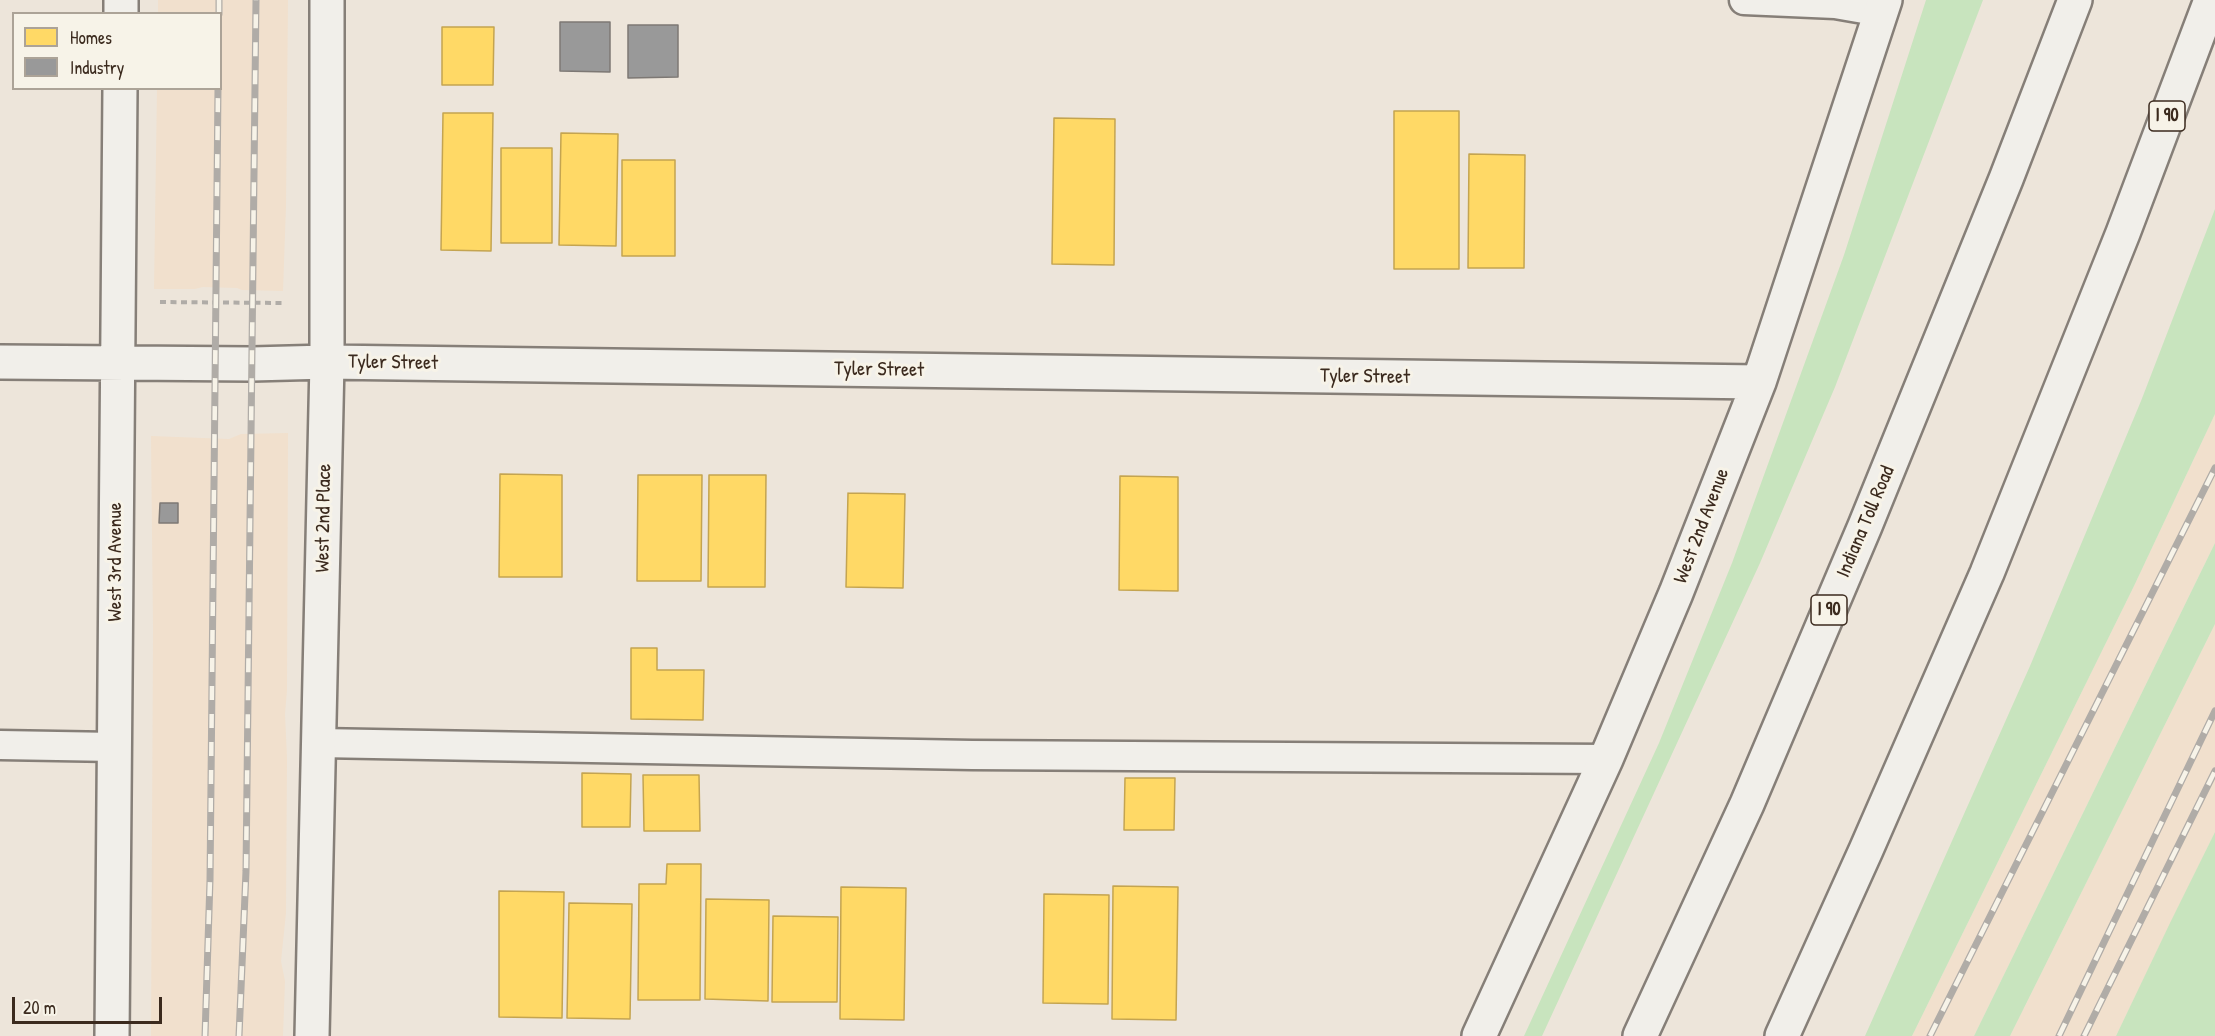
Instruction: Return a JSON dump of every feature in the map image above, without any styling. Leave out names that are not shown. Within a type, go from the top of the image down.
[{"type":"main road","name":"West 2nd Place","points":[[312,1036],[327,362],[327,0]]},
{"type":"main road","name":"Indiana Toll Road","points":[[1640,1036],[1752,793],[1865,526],[2006,179],[2075,0]]},
{"type":"main road","name":"I 90","points":[[1782,1036],[1987,573],[2123,233],[2211,0]]},
{"type":"main road","name":"West 2nd Avenue","points":[[1479,1036],[1606,759],[1676,593],[1759,382],[1883,6]]},
{"type":"main road","name":"West 3rd Avenue","points":[[112,1036],[120,90]]},
{"type":"main road","name":"Tyler Street","points":[[0,362],[252,364],[327,362],[1759,382]]},
{"type":"lane","points":[[1731,0],[1883,6]]},
{"type":"lane","points":[[319,743],[972,755],[1606,759]]},
{"type":"lane","points":[[0,745],[115,747]]},
{"type":"path","points":[[118,301],[327,303]]},
{"type":"shaded area","points":[[158,0],[288,0],[283,291],[203,287],[154,289],[157,90],[222,90],[222,12],[158,12]]},
{"type":"shaded area","points":[[2215,414],[2215,543],[1974,1036],[1912,1036],[2134,586]]},
{"type":"shaded area","points":[[288,433],[285,714],[286,913],[281,961],[285,981],[283,1036],[151,1036],[153,630],[151,436],[229,439],[241,434]]},
{"type":"shaded area","points":[[2215,624],[2215,832],[2116,1036],[2010,1036]]},
{"type":"green space","points":[[1926,0],[1983,0],[1835,387],[1760,563],[1542,1036],[1524,1036],[1659,743],[1732,563],[1844,255]]},
{"type":"green space","points":[[2215,209],[2215,414],[2134,586],[1912,1036],[1865,1036],[2030,666],[2141,401]]},
{"type":"green space","points":[[2215,543],[2215,624],[2010,1036],[1974,1036]]},
{"type":"green space","points":[[2215,832],[2215,1036],[2116,1036],[2170,923]]},
{"type":"building: Homes","points":[[442,27],[494,27],[493,85],[442,85]]},
{"type":"building: Homes","points":[[1394,111],[1459,111],[1459,269],[1394,269]]},
{"type":"building: Homes","points":[[443,113],[493,113],[491,251],[441,250]]},
{"type":"building: Homes","points":[[1054,118],[1115,119],[1114,265],[1052,264]]},
{"type":"building: Homes","points":[[561,133],[618,134],[616,246],[559,245]]},
{"type":"building: Homes","points":[[501,148],[552,148],[552,243],[501,243]]},
{"type":"building: Homes","points":[[1469,154],[1525,155],[1524,268],[1468,268]]},
{"type":"building: Homes","points":[[622,160],[675,160],[675,256],[622,256]]},
{"type":"building: Homes","points":[[500,474],[562,475],[562,577],[499,577]]},
{"type":"building: Homes","points":[[638,475],[702,475],[701,581],[637,581]]},
{"type":"building: Homes","points":[[709,475],[766,475],[765,587],[708,587]]},
{"type":"building: Homes","points":[[1120,476],[1178,477],[1178,591],[1119,590]]},
{"type":"building: Homes","points":[[848,493],[905,494],[903,588],[846,587]]},
{"type":"building: Homes","points":[[631,648],[657,648],[657,670],[704,670],[703,720],[631,719]]},
{"type":"building: Homes","points":[[582,773],[631,774],[630,827],[582,827]]},
{"type":"building: Homes","points":[[643,775],[699,775],[700,831],[644,831]]},
{"type":"building: Homes","points":[[1125,778],[1175,778],[1174,830],[1124,830]]},
{"type":"building: Homes","points":[[667,864],[701,864],[700,1000],[638,1000],[639,884],[666,884]]},
{"type":"building: Homes","points":[[1113,886],[1178,887],[1176,1020],[1112,1019]]},
{"type":"building: Homes","points":[[841,887],[906,888],[904,1020],[840,1019]]},
{"type":"building: Homes","points":[[499,891],[564,892],[562,1018],[499,1017]]},
{"type":"building: Homes","points":[[1044,894],[1109,895],[1108,1004],[1043,1003]]},
{"type":"building: Homes","points":[[706,899],[769,900],[768,1001],[705,999]]},
{"type":"building: Homes","points":[[569,903],[632,904],[630,1019],[567,1018]]},
{"type":"building: Homes","points":[[773,916],[838,917],[837,1002],[772,1002]]},
{"type":"building: Industry","points":[[560,22],[610,22],[610,72],[560,71]]},
{"type":"building: Industry","points":[[628,25],[678,25],[678,77],[628,78]]},
{"type":"building: Industry","points":[[160,503],[178,503],[178,523],[159,523]]},
{"type":"railway","points":[[219,0],[219,12]]},
{"type":"railway","points":[[239,1036],[246,871],[256,0]]},
{"type":"railway","points":[[205,1036],[210,880],[218,90]]},
{"type":"railway","points":[[1930,1036],[2215,468]]},
{"type":"railway","points":[[2059,1036],[2215,711]]},
{"type":"railway","points":[[2084,1036],[2215,771]]}]
